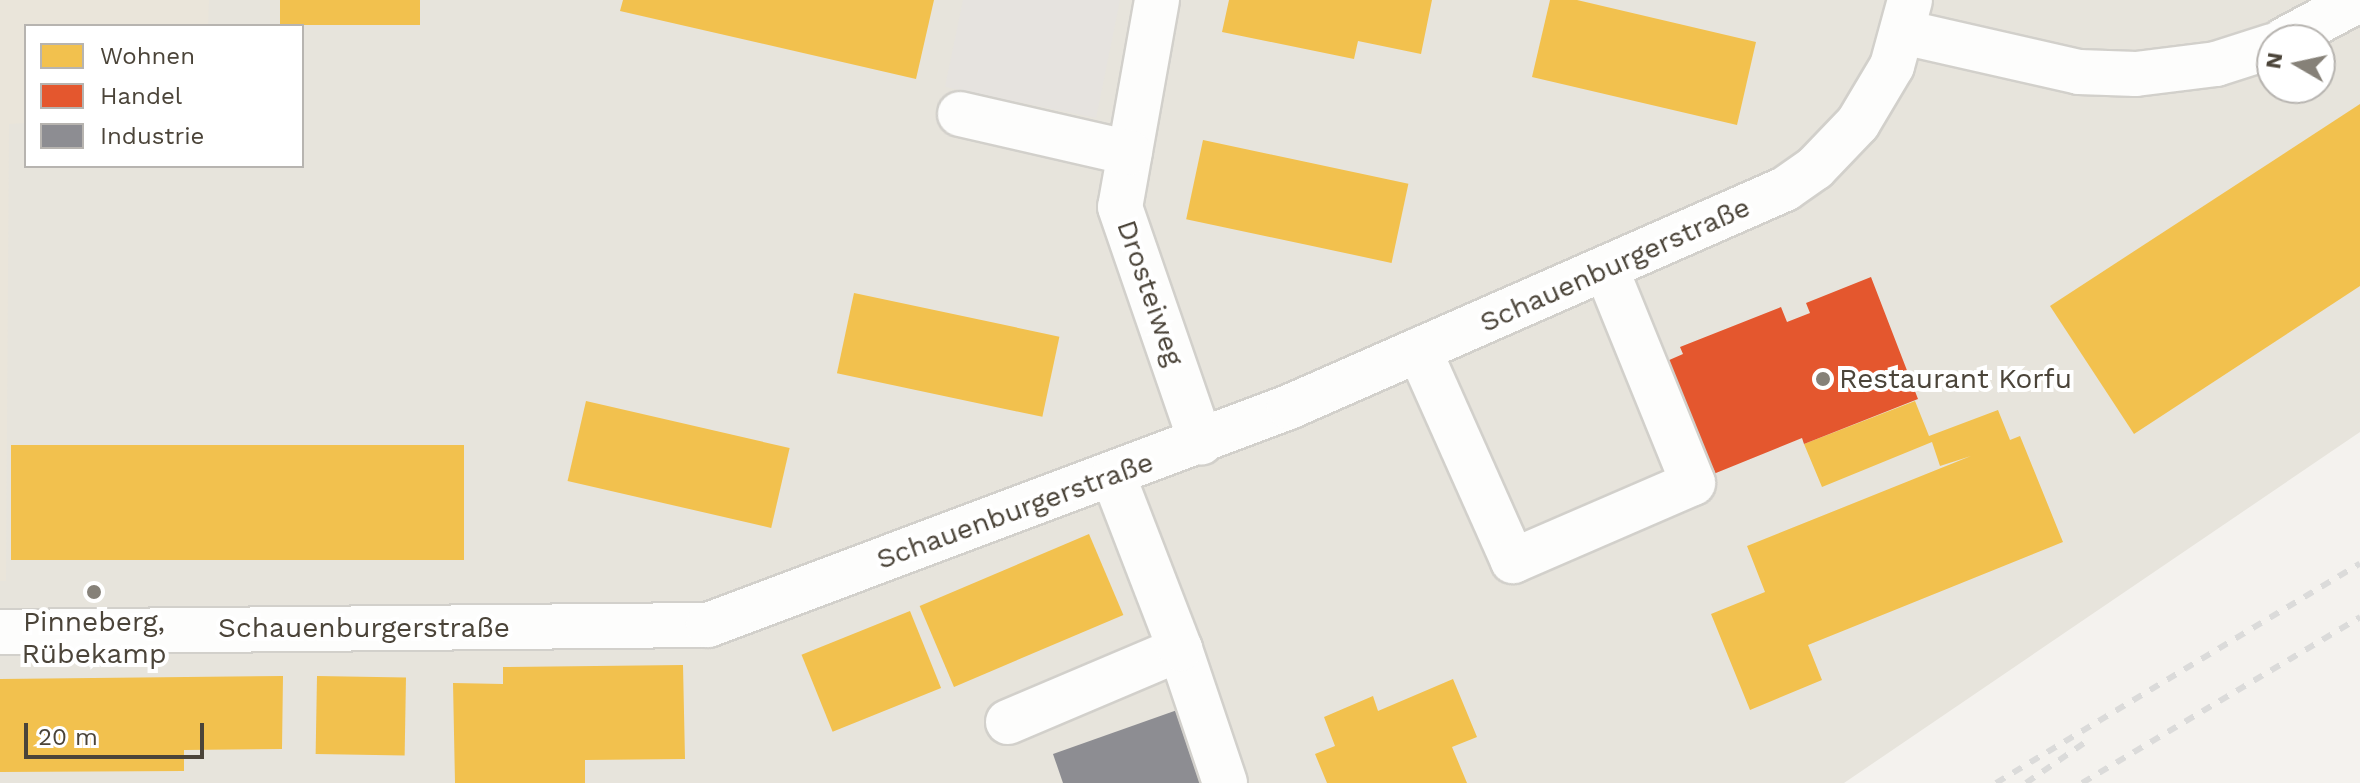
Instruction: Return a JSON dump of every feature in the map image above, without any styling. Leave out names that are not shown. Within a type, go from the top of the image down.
[{"type":"street","name":"Drosteiweg","points":[[1157,0],[1120,207],[1201,442]]},
{"type":"street","points":[[2314,24],[2359,0]]},
{"type":"street","points":[[1907,16],[2079,72],[2181,70],[2256,50]]},
{"type":"street","name":"Schauenburgerstraße","points":[[0,632],[708,625],[1201,442],[1743,210],[1785,189],[1815,168],[1866,111],[1892,66],[1907,16]]},
{"type":"street","points":[[960,114],[1130,153]]},
{"type":"street","points":[[1419,350],[1513,561],[1693,483],[1606,269]]},
{"type":"street","points":[[1113,475],[1180,649],[1225,783]]},
{"type":"street","points":[[1008,722],[1180,649]]},
{"type":"shaded area","points":[[0,0],[2360,0],[2360,432],[1844,783],[0,783]]},
{"type":"shaded area","points":[[0,0],[209,0],[208,24],[24,24],[24,123],[9,124],[6,581],[0,581]]},
{"type":"shaded area","points":[[963,0],[1120,0],[1096,118],[945,87]]},
{"type":"building: Wohnen","points":[[280,0],[420,0],[420,25],[280,24]]},
{"type":"building: Wohnen","points":[[623,0],[934,0],[916,79],[620,11]]},
{"type":"building: Wohnen","points":[[1229,0],[1432,0],[1421,54],[1358,41],[1354,59],[1222,32]]},
{"type":"building: Wohnen","points":[[1550,0],[1577,0],[1756,42],[1737,125],[1532,77]]},
{"type":"building: Wohnen","points":[[2360,104],[2360,286],[2134,434],[2050,306]]},
{"type":"building: Wohnen","points":[[1203,140],[1408,184],[1392,263],[1186,219]]},
{"type":"building: Wohnen","points":[[854,293],[1059,337],[1042,417],[837,373]]},
{"type":"building: Wohnen","points":[[586,401],[790,448],[771,528],[568,481]]},
{"type":"building: Wohnen","points":[[1915,401],[1929,436],[1998,410],[2010,440],[2020,436],[2063,542],[1808,645],[1822,680],[1750,710],[1711,614],[1765,592],[1747,546],[1971,456],[1940,466],[1932,442],[1822,487],[1804,444]]},
{"type":"building: Wohnen","points":[[11,445],[464,445],[464,560],[11,560]]},
{"type":"building: Wohnen","points":[[1089,534],[1123,615],[954,687],[920,606]]},
{"type":"building: Wohnen","points":[[910,611],[941,688],[833,732],[802,655]]},
{"type":"building: Wohnen","points":[[683,665],[685,759],[585,760],[585,783],[455,783],[453,683],[503,684],[503,667]]},
{"type":"building: Wohnen","points":[[283,676],[282,749],[184,750],[184,771],[0,772],[0,679]]},
{"type":"building: Wohnen","points":[[317,676],[406,678],[405,756],[316,754]]},
{"type":"building: Wohnen","points":[[1453,679],[1477,737],[1452,747],[1467,783],[1327,783],[1315,754],[1335,746],[1324,717],[1373,696],[1378,711]]},
{"type":"building: Handel","points":[[1871,277],[1918,399],[1804,444],[1802,438],[1711,475],[1667,361],[1683,354],[1680,347],[1781,307],[1787,322],[1810,313],[1806,303]]},
{"type":"building: Industrie","points":[[1180,709],[1206,783],[1063,783],[1053,754]]},
{"type":"railway","points":[[1996,783],[2360,563]]},
{"type":"railway","points":[[2082,783],[2360,617]]},
{"type":"railway","points":[[2026,783],[2090,739]]},
{"type":"place","name":"Restaurant Korfu","points":[[1823,379]]},
{"type":"place","name":"Pinneberg, Rübekamp","points":[[94,592]]}]
